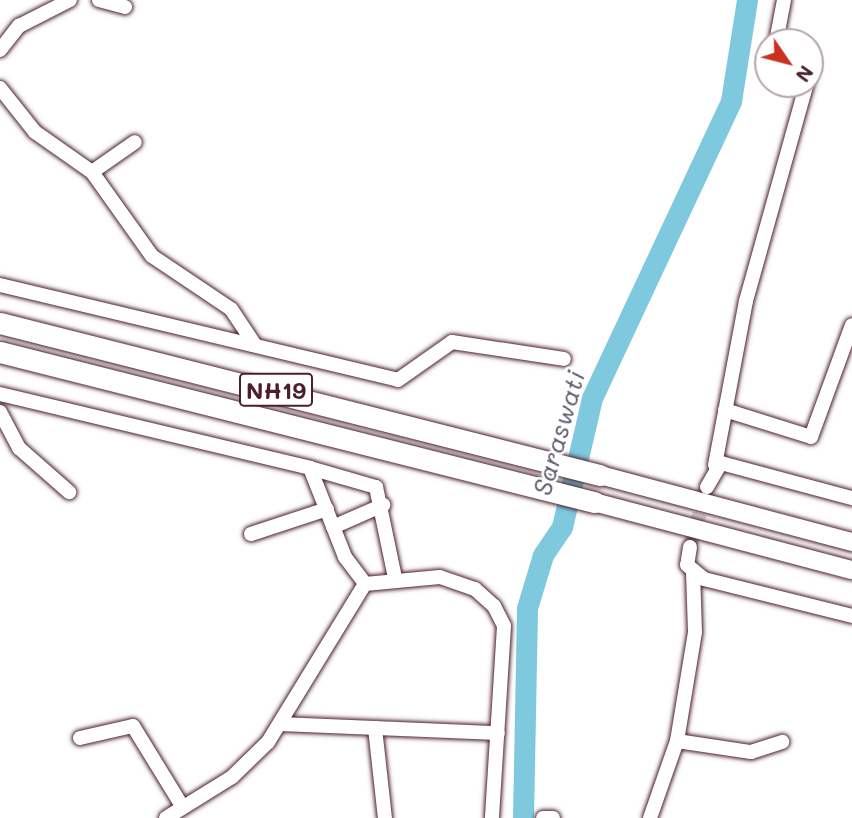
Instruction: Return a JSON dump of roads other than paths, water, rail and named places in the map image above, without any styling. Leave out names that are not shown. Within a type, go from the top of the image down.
[{"type":"highway","name":"NH19","points":[[0,323],[600,475]]},
{"type":"highway","name":"NH19","points":[[0,352],[594,502]]},
{"type":"main road","name":"NH19","points":[[600,475],[852,542]]},
{"type":"main road","name":"NH19","points":[[594,502],[852,570]]},
{"type":"street","points":[[0,50],[19,26],[70,0]]},
{"type":"street","points":[[99,0],[125,7]]},
{"type":"street","points":[[779,28],[784,0]]},
{"type":"street","points":[[0,88],[35,132],[92,172],[152,256],[231,309],[255,345]]},
{"type":"street","points":[[707,487],[715,465],[746,301],[803,98]]},
{"type":"street","points":[[92,172],[135,142]]},
{"type":"street","points":[[0,285],[398,380],[452,342],[565,359]]},
{"type":"street","points":[[725,410],[811,437],[852,325]]},
{"type":"street","points":[[0,394],[364,480],[376,487],[383,505],[395,578]]},
{"type":"street","points":[[0,412],[19,448],[69,492]]},
{"type":"street","points":[[715,465],[852,498]]},
{"type":"street","points":[[310,468],[333,527],[365,584]]},
{"type":"street","points":[[333,527],[383,505]]},
{"type":"street","points":[[251,534],[327,509]]},
{"type":"street","points":[[650,818],[677,741],[695,632],[693,573],[687,565],[690,547]]},
{"type":"street","points":[[693,573],[852,616]]},
{"type":"street","points":[[166,818],[243,768],[280,724],[365,584],[395,578],[466,583],[500,614],[498,733],[492,818]]},
{"type":"street","points":[[280,724],[498,733]]},
{"type":"street","points":[[80,738],[133,726],[182,806]]},
{"type":"street","points":[[375,728],[384,818]]},
{"type":"street","points":[[677,741],[751,752],[782,742]]},
{"type":"street","points":[[545,818],[553,818]]},
{"type":"waterway","name":"Saraswati","points":[[523,818],[527,608],[543,555],[562,527],[592,398],[731,101],[747,0]]},
{"type":"tunnel","points":[[690,547],[705,495]]}]
